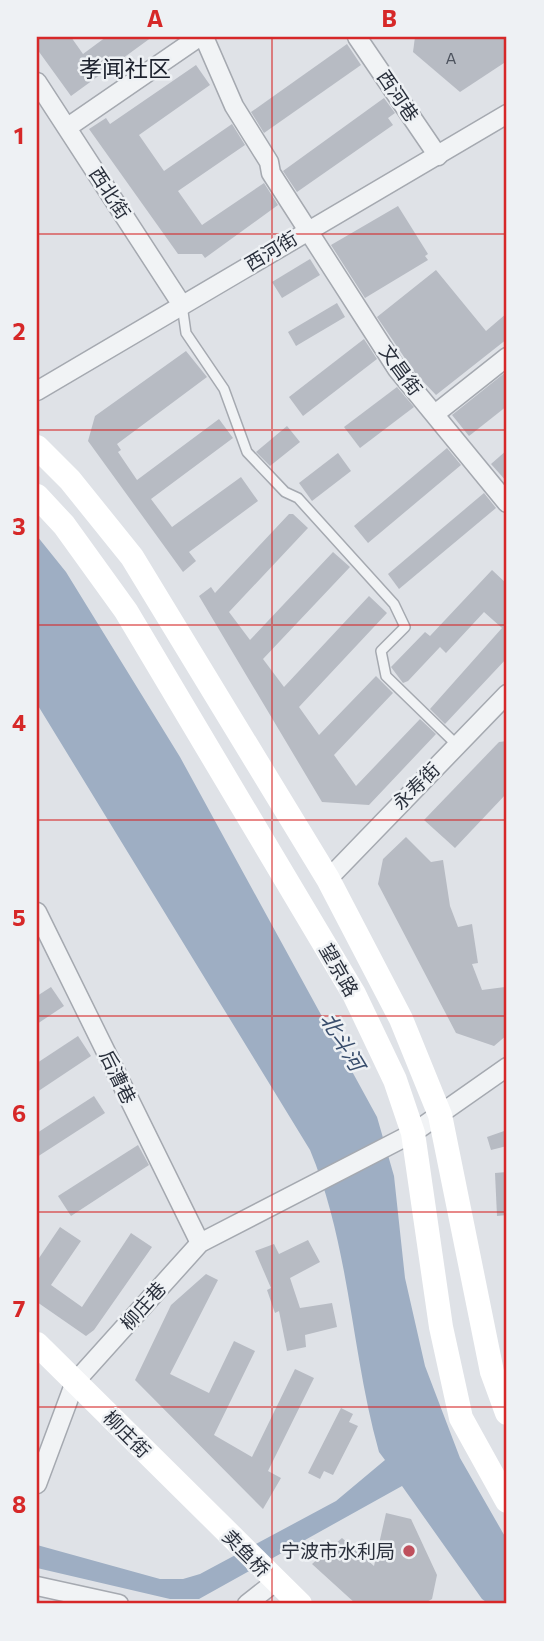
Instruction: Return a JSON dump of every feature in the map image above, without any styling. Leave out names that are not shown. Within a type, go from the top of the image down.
[{"type":"main road","name":"望京路","points":[[37,447],[70,480],[132,557],[328,879],[401,1019],[440,1115],[492,1372],[507,1413]]},
{"type":"main road","name":"望京路","points":[[37,496],[64,525],[126,611],[346,982],[395,1080],[413,1133],[441,1327],[461,1418],[507,1501]]},
{"type":"main road","name":"柳庄街","points":[[37,1344],[216,1524]]},
{"type":"main road","name":"卖鱼桥","points":[[216,1524],[300,1604]]},
{"type":"street","points":[[68,127],[202,37]]},
{"type":"street","name":"文昌街","points":[[202,37],[234,106],[269,162],[271,173],[397,369],[507,503]]},
{"type":"street","name":"西河巷","points":[[357,37],[438,156]]},
{"type":"street","name":"西北街","points":[[37,82],[182,305]]},
{"type":"street","name":"西河街","points":[[37,391],[507,114]]},
{"type":"street","points":[[435,414],[507,357]]},
{"type":"street","name":"永寿街","points":[[328,879],[507,694]]},
{"type":"street","name":"后漕巷","points":[[37,912],[200,1242]]},
{"type":"street","name":"柳庄巷","points":[[37,1484],[75,1382],[200,1242],[413,1133],[507,1066]]},
{"type":"street","points":[[247,1604],[275,1583]]},
{"type":"street","points":[[256,1604],[275,1583]]},
{"type":"street","points":[[37,1586],[120,1604]]},
{"type":"lane","points":[[182,305],[186,332],[224,389],[247,452],[285,492],[298,498],[394,604],[405,627],[381,651],[386,676],[457,744]]},
{"type":"water","points":[[37,536],[66,572],[180,757],[377,1117],[394,1176],[405,1278],[425,1366],[460,1458],[507,1540],[507,1604],[489,1604],[482,1599],[402,1486],[199,1599],[170,1599],[37,1568],[37,1545],[160,1579],[183,1579],[200,1574],[336,1501],[385,1460],[379,1452],[370,1414],[334,1224],[310,1150],[37,704]]},
{"type":"building","points":[[37,37],[71,37],[83,54],[106,37],[152,37],[71,96],[37,49]]},
{"type":"building","points":[[415,37],[507,37],[507,61],[460,92],[413,52]]},
{"type":"building","points":[[347,44],[361,65],[264,133],[251,112]]},
{"type":"building","points":[[196,65],[210,85],[139,135],[164,171],[232,124],[245,145],[178,191],[202,225],[264,183],[278,205],[205,258],[202,254],[178,254],[89,129],[106,118],[110,124]]},
{"type":"building","points":[[384,98],[395,113],[388,118],[393,125],[297,192],[283,171]]},
{"type":"building","points":[[398,206],[428,254],[425,256],[428,260],[365,298],[331,245]]},
{"type":"building","points":[[310,259],[320,275],[282,298],[272,282]]},
{"type":"building","points":[[436,270],[486,331],[507,313],[507,339],[436,395],[415,373],[377,317]]},
{"type":"building","points":[[337,303],[345,317],[296,346],[288,332]]},
{"type":"building","points":[[364,339],[377,359],[303,416],[289,397]]},
{"type":"building","points":[[186,351],[207,377],[117,444],[121,450],[118,452],[137,480],[219,419],[233,438],[151,499],[172,527],[241,477],[258,501],[189,552],[196,561],[183,572],[88,441],[95,416]]},
{"type":"building","points":[[507,371],[507,406],[469,436],[452,415]]},
{"type":"building","points":[[397,387],[414,407],[360,448],[344,427]]},
{"type":"building","points":[[287,426],[300,442],[270,466],[256,452]]},
{"type":"building","points":[[447,448],[461,465],[368,543],[354,526]]},
{"type":"building","points":[[507,450],[507,482],[491,464]]},
{"type":"building","points":[[338,453],[351,471],[312,501],[299,483]]},
{"type":"building","points":[[484,493],[496,508],[399,589],[388,574]]},
{"type":"building","points":[[289,514],[293,514],[308,528],[229,612],[250,640],[333,552],[350,567],[263,659],[284,687],[369,596],[387,613],[299,707],[319,735],[376,676],[393,693],[334,755],[356,786],[420,719],[436,734],[369,805],[322,802],[199,596],[211,587],[215,593]]},
{"type":"building","points":[[492,570],[507,584],[507,658],[445,724],[430,709],[502,628],[484,612],[446,653],[440,647],[408,681],[403,683],[391,667],[425,632],[430,636]]},
{"type":"building","points":[[507,741],[507,793],[455,848],[424,820],[499,742]]},
{"type":"building","points":[[406,837],[431,862],[443,860],[450,906],[458,927],[472,924],[478,963],[472,964],[482,990],[505,987],[507,1035],[494,1046],[456,1033],[378,884],[383,859]]},
{"type":"building","points":[[51,987],[64,1006],[37,1024],[37,996]]},
{"type":"building","points":[[78,1036],[91,1056],[37,1092],[37,1063]]},
{"type":"building","points":[[94,1096],[105,1113],[37,1157],[37,1133]]},
{"type":"building","points":[[507,1130],[507,1146],[491,1150],[487,1137]]},
{"type":"building","points":[[138,1145],[149,1165],[71,1216],[58,1196]]},
{"type":"building","points":[[507,1172],[507,1215],[497,1216],[495,1173]]},
{"type":"building","points":[[60,1227],[81,1241],[51,1285],[82,1307],[131,1233],[152,1247],[94,1330],[86,1336],[37,1302],[37,1261]]},
{"type":"building","points":[[308,1240],[320,1262],[290,1278],[300,1308],[332,1303],[337,1327],[305,1335],[306,1347],[287,1351],[279,1311],[275,1313],[267,1290],[271,1288],[255,1251],[274,1244],[279,1254]]},
{"type":"building","points":[[206,1274],[218,1280],[170,1374],[209,1393],[234,1341],[255,1351],[214,1435],[252,1457],[295,1369],[314,1378],[268,1471],[281,1478],[263,1509],[135,1380],[171,1305]]},
{"type":"building","points":[[341,1408],[353,1414],[349,1422],[358,1426],[333,1475],[324,1471],[320,1479],[308,1473]]},
{"type":"building","name":"宁波市水利局","points":[[386,1513],[411,1519],[437,1575],[432,1599],[423,1604],[356,1604],[312,1564],[342,1538],[374,1566]]},
{"type":"place","name":"宁波市水利局","points":[[409,1551]]},
{"type":"district","name":"孝闻社区","points":[[125,69]]},
{"type":"water label","name":"北斗河","points":[[342,1042]]}]
